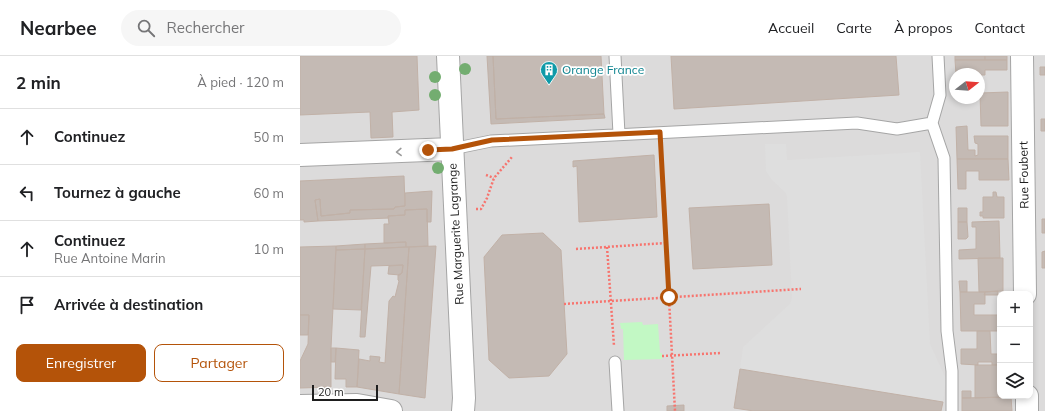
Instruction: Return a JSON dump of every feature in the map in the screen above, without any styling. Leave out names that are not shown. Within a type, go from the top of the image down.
[{"type":"street","name":"Rue Marguerite Lagrange","points":[[448,56],[464,398],[463,411]]},
{"type":"street","name":"Rue Foubert","points":[[1022,56],[1025,291]]},
{"type":"street","points":[[300,155],[452,149]]},
{"type":"street","points":[[1027,399],[1027,411]]},
{"type":"street","points":[[300,406],[357,405],[391,411]]},
{"type":"lane","points":[[615,56],[619,134]]},
{"type":"lane","points":[[938,56],[940,95],[932,123],[944,158],[947,331],[952,371],[952,411]]},
{"type":"lane","points":[[452,149],[492,140],[857,123],[897,129],[932,123]]},
{"type":"lane","points":[[616,362],[618,411]]},
{"type":"path","points":[[660,132],[676,411]]},
{"type":"path","points":[[476,209],[481,209],[488,198],[494,178],[512,157]]},
{"type":"path","points":[[486,174],[494,178]]},
{"type":"path","points":[[576,249],[666,243]]},
{"type":"path","points":[[607,247],[616,362]]},
{"type":"path","points":[[564,304],[801,289]]},
{"type":"path","points":[[662,356],[721,353]]},
{"type":"shaded area","points":[[300,56],[1045,56],[1045,411],[300,411]]},
{"type":"shaded area","points":[[765,144],[786,144],[787,160],[920,152],[930,344],[946,379],[943,402],[740,369],[743,347],[790,304],[792,298],[787,197],[786,193],[772,180],[766,171]]},
{"type":"green space","points":[[642,322],[643,325],[658,324],[660,353],[662,353],[662,359],[624,360],[623,329],[621,329],[620,323]]},
{"type":"building","points":[[300,56],[417,56],[419,110],[392,112],[393,137],[371,138],[370,112],[300,115]]},
{"type":"building","points":[[487,56],[493,56],[496,119],[604,114],[605,118],[491,124]]},
{"type":"building","name":"Orange France","points":[[493,56],[601,56],[604,114],[496,119]]},
{"type":"building","points":[[671,56],[896,56],[899,95],[674,109]]},
{"type":"building","points":[[955,56],[985,56],[985,60],[955,60]]},
{"type":"building","points":[[985,56],[1007,56],[1007,60],[985,60]]},
{"type":"building","points":[[955,60],[1007,60],[1007,70],[956,68]]},
{"type":"building","points":[[1040,67],[1045,67],[1045,75],[1040,75]]},
{"type":"building","points":[[1008,92],[1008,126],[981,126],[980,104],[985,104],[985,93]]},
{"type":"building","points":[[1041,119],[1045,119],[1045,131],[1041,131]]},
{"type":"building","points":[[967,126],[968,150],[975,150],[975,156],[978,155],[978,144],[975,143],[974,136],[1008,136],[1008,159],[957,159],[956,127]]},
{"type":"building","points":[[654,155],[657,217],[579,222],[577,166],[573,167],[573,161]]},
{"type":"building","points":[[957,159],[1008,159],[1009,180],[979,180],[979,171],[966,171],[966,189],[958,189]]},
{"type":"building","points":[[404,176],[405,206],[395,207],[394,209],[350,210],[350,213],[321,216],[320,199],[315,200],[318,221],[304,222],[304,220],[300,220],[300,181]]},
{"type":"building","points":[[432,191],[431,222],[427,222],[427,209],[405,210],[405,215],[388,216],[389,218],[318,221],[315,200],[320,199],[321,216],[350,213],[350,210],[394,209],[395,207],[405,206],[405,193]]},
{"type":"building","points":[[993,192],[996,192],[997,197],[1004,197],[1004,218],[983,218],[983,216],[980,216],[980,212],[983,212],[983,197],[993,197]]},
{"type":"building","points":[[769,204],[772,265],[693,269],[689,208]]},
{"type":"building","points":[[958,208],[967,208],[967,222],[958,222]]},
{"type":"building","points":[[427,209],[428,246],[406,247],[406,242],[384,243],[384,224],[389,224],[388,216],[405,215],[405,210]]},
{"type":"building","points":[[1042,219],[1045,219],[1045,233],[1042,233]]},
{"type":"building","points":[[999,221],[1000,258],[959,259],[959,250],[976,249],[976,227],[972,227],[972,222]]},
{"type":"building","points":[[958,222],[967,222],[968,237],[966,239],[958,239]]},
{"type":"building","points":[[543,233],[561,250],[567,354],[549,376],[509,378],[489,360],[484,257],[502,235]]},
{"type":"building","points":[[406,242],[406,247],[365,249],[365,244]]},
{"type":"building","points":[[365,244],[365,249],[336,250],[336,246]]},
{"type":"building","points":[[336,246],[331,348],[331,387],[300,388],[300,361],[308,344],[309,315],[300,315],[300,247]]},
{"type":"building","points":[[436,246],[425,398],[399,394],[409,247]]},
{"type":"building","points":[[409,247],[399,394],[357,387],[359,359],[370,361],[370,356],[380,357],[379,362],[385,363],[389,301],[393,296],[395,297],[399,281],[398,275],[402,273],[403,265],[371,266],[365,337],[360,337],[365,249]]},
{"type":"building","points":[[365,249],[361,310],[333,309],[336,250]]},
{"type":"building","points":[[1045,251],[1045,268],[1042,268],[1042,252]]},
{"type":"building","points":[[978,258],[1003,258],[1003,291],[979,292]]},
{"type":"building","points":[[403,265],[402,273],[400,275],[388,274],[389,266]]},
{"type":"building","points":[[959,281],[967,281],[967,292],[960,292]]},
{"type":"building","points":[[997,291],[997,295],[984,295],[985,292]]},
{"type":"building","points":[[960,292],[985,292],[985,304],[974,304],[974,315],[997,315],[997,331],[961,331]]},
{"type":"building","points":[[300,315],[309,315],[308,335],[300,335]]},
{"type":"building","points":[[977,331],[990,331],[991,354],[997,354],[997,365],[992,365],[992,362],[978,362],[978,365],[961,364],[961,349],[977,349]]},
{"type":"building","points":[[331,348],[336,348],[335,362],[331,362]]},
{"type":"building","points":[[336,348],[359,350],[357,387],[346,387],[346,379],[335,379]]},
{"type":"building","points":[[975,365],[997,365],[997,397],[975,398]]},
{"type":"building","points":[[740,369],[943,402],[941,411],[754,411],[734,408]]},
{"type":"building","points":[[962,391],[971,391],[971,398],[962,398]]},
{"type":"building","points":[[997,397],[997,399],[1011,399],[1012,411],[962,411],[962,398]]},
{"type":"building","points":[[684,405],[684,411],[667,411],[667,406]]},
{"type":"place","name":"Orange France","points":[[549,85]]},
{"type":"route","points":[[428,150],[452,149],[492,140],[660,132],[669,297]]}]
